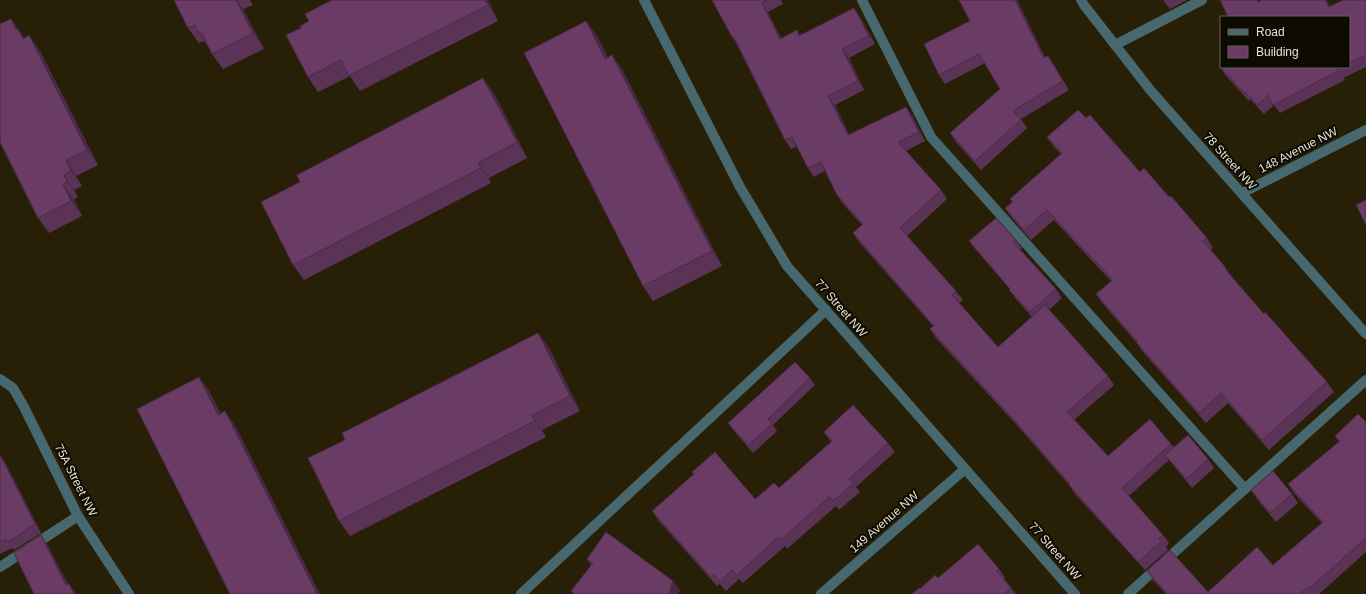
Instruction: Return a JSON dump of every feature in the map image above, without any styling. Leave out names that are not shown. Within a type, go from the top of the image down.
[{"type":"street","name":"77 Street NW","points":[[644,0],[740,187],[787,266],[1075,594]]},
{"type":"street","points":[[862,0],[931,137],[1245,489]]},
{"type":"street","name":"78 Street NW","points":[[1081,0],[1151,91],[1366,334]]},
{"type":"street","points":[[1115,45],[1202,0]]},
{"type":"street","name":"148 Avenue NW","points":[[1242,193],[1366,130]]},
{"type":"street","points":[[521,594],[826,310]]},
{"type":"street","name":"75A Street NW","points":[[0,379],[13,388],[24,407],[78,516],[128,594]]},
{"type":"street","points":[[1128,594],[1366,380]]},
{"type":"street","name":"149 Avenue NW","points":[[821,594],[965,469]]},
{"type":"street","points":[[0,567],[78,516]]},
{"type":"building","points":[[174,0],[236,0],[253,33],[212,54],[202,33],[200,34],[195,25],[188,28]]},
{"type":"building","points":[[332,0],[485,0],[488,5],[349,76],[341,60],[308,77],[286,35],[301,28],[300,26],[309,21],[305,14]]},
{"type":"building","points":[[712,0],[768,0],[762,3],[780,39],[797,30],[799,36],[854,8],[869,36],[842,49],[858,81],[828,96],[848,135],[906,107],[919,132],[898,142],[941,190],[900,228],[956,291],[952,295],[998,347],[1045,305],[1108,376],[1067,412],[1108,456],[1150,419],[1171,444],[1122,488],[1163,535],[1159,538],[1162,541],[1138,562],[1069,485],[1070,484],[1008,413],[930,329],[934,326],[853,233],[863,224],[837,195],[821,162],[808,168],[792,137],[785,140],[733,36],[732,37]]},
{"type":"building","points":[[959,0],[1015,0],[1044,58],[1048,56],[1063,81],[1013,111],[1021,120],[975,161],[950,133],[1000,89],[979,54],[939,75],[924,44],[970,21]]},
{"type":"building","points":[[1220,0],[1257,0],[1258,2],[1262,0],[1325,0],[1329,7],[1343,0],[1366,0],[1366,55],[1350,63],[1350,16],[1228,16]]},
{"type":"building","points":[[11,19],[16,30],[18,29],[23,39],[29,35],[87,150],[66,160],[71,171],[64,175],[67,182],[63,184],[71,201],[38,218],[0,142],[0,24]]},
{"type":"building","points":[[586,21],[605,59],[612,55],[712,251],[643,286],[524,53]]},
{"type":"building","points":[[1221,68],[1339,68],[1337,69],[1338,71],[1273,105],[1268,95],[1258,105],[1244,91],[1243,92]]},
{"type":"building","points":[[483,78],[517,142],[478,163],[481,168],[293,265],[261,202],[300,182],[297,175]]},
{"type":"building","points":[[1078,110],[1086,118],[1090,115],[1140,172],[1144,168],[1169,197],[1171,196],[1207,238],[1203,241],[1226,268],[1225,269],[1264,314],[1265,312],[1327,382],[1262,440],[1221,393],[1199,413],[1096,294],[1113,280],[1047,210],[1024,230],[1005,208],[1013,202],[1010,199],[1062,153],[1047,137]]},
{"type":"building","points":[[1366,200],[1366,225],[1356,205]]},
{"type":"building","points":[[996,218],[1015,239],[1013,242],[1056,289],[1030,312],[1009,290],[1010,289],[969,241]]},
{"type":"building","points":[[538,333],[570,396],[532,415],[535,421],[339,521],[308,458],[345,440],[342,433]]},
{"type":"building","points":[[795,362],[810,378],[768,419],[772,424],[748,445],[728,423]]},
{"type":"building","points":[[199,377],[218,415],[225,411],[317,594],[230,594],[137,409]]},
{"type":"building","points":[[853,405],[888,443],[849,479],[854,483],[833,501],[829,497],[781,540],[778,537],[737,575],[732,570],[720,582],[714,575],[711,577],[652,511],[694,474],[692,472],[715,452],[755,499],[774,483],[779,488],[832,441],[824,432]]},
{"type":"building","points":[[1358,414],[1366,422],[1366,538],[1310,588],[1308,587],[1300,594],[1168,594],[1147,571],[1170,550],[1208,592],[1257,547],[1273,565],[1323,522],[1288,484],[1340,441],[1335,436]]},
{"type":"building","points":[[1188,435],[1208,459],[1186,479],[1165,455]]},
{"type":"building","points":[[0,455],[35,524],[8,542],[6,539],[0,542]]},
{"type":"building","points":[[1273,471],[1292,494],[1270,513],[1251,490]]},
{"type":"building","points":[[606,532],[673,581],[669,594],[575,594],[571,591],[593,563],[587,559]]},
{"type":"building","points":[[41,535],[66,585],[69,584],[74,594],[34,594],[14,553]]},
{"type":"building","points":[[978,544],[999,569],[997,571],[1011,588],[1004,594],[912,594],[919,588],[920,589],[935,575],[938,578]]}]
